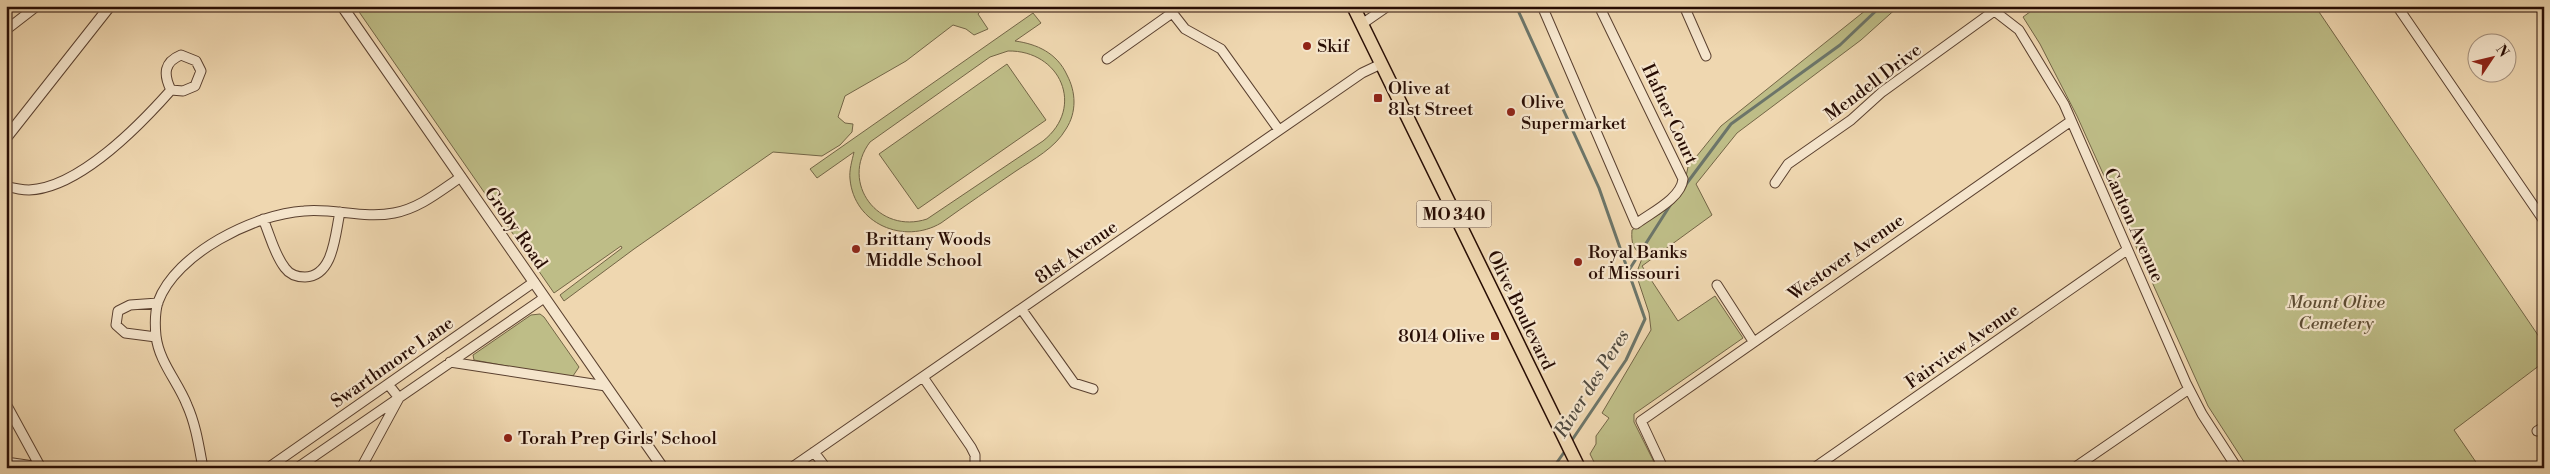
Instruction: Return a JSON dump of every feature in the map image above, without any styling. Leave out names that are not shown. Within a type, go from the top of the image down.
[{"type":"main road","name":"Olive Boulevard","points":[[1353,6],[1579,468]]},
{"type":"street","points":[[6,30],[37,6]]},
{"type":"street","points":[[6,138],[110,6]]},
{"type":"street","name":"Groby Road","points":[[342,6],[663,468]]},
{"type":"street","points":[[1362,24],[1388,6]]},
{"type":"street","name":"Hafner Court","points":[[1542,6],[1636,224],[1674,196],[1682,186],[1683,179],[1599,6]]},
{"type":"street","points":[[2397,6],[2544,221]]},
{"type":"street","points":[[1684,8],[1706,56]]},
{"type":"street","name":"Canton Avenue","points":[[1991,9],[2019,30],[2064,104],[2190,389],[2202,414],[2237,468]]},
{"type":"street","name":"Mendell Drive","points":[[1775,183],[1788,164],[1851,120],[1882,92],[1991,9]]},
{"type":"street","points":[[1107,59],[1170,10],[1185,29],[1221,49],[1279,130]]},
{"type":"street","points":[[6,186],[28,190],[42,188],[75,173],[114,148],[171,90],[190,90],[198,82],[201,71],[191,57],[181,55],[170,60],[166,66],[165,75],[171,90]]},
{"type":"street","name":"81st Avenue","points":[[791,468],[1362,73],[1381,64]]},
{"type":"street","name":"Westover Avenue","points":[[1663,468],[1641,421],[1753,341],[2071,121]]},
{"type":"street","points":[[203,468],[188,407],[162,358],[156,337],[158,303],[170,281],[191,260],[226,236],[263,219],[305,210],[358,215],[395,213],[426,201],[460,177]]},
{"type":"street","points":[[263,219],[284,268],[296,276],[308,277],[318,274],[326,266],[340,212]]},
{"type":"street","name":"Fairview Avenue","points":[[1814,468],[2127,250]]},
{"type":"street","name":"Swarthmore Lane","points":[[268,468],[534,282]]},
{"type":"street","points":[[1717,285],[1753,341]]},
{"type":"street","name":"Swarthmore Lane","points":[[297,468],[544,298]]},
{"type":"street","points":[[156,337],[125,333],[116,324],[116,317],[118,311],[130,305],[158,303]]},
{"type":"street","points":[[1022,310],[1074,383],[1093,390]]},
{"type":"street","name":"Swarthmore Lane","points":[[450,362],[606,386]]},
{"type":"street","points":[[923,377],[971,447],[975,455],[974,468]]},
{"type":"street","points":[[361,468],[399,398],[388,384]]},
{"type":"street","points":[[2074,468],[2190,389]]},
{"type":"street","points":[[6,404],[43,467]]},
{"type":"street","points":[[814,452],[826,468]]},
{"type":"street","points":[[6,462],[43,467]]},
{"type":"green space","points":[[355,6],[985,6],[978,14],[988,29],[974,35],[966,29],[953,25],[906,61],[845,96],[838,117],[845,123],[853,124],[852,132],[840,145],[822,156],[773,152],[634,249],[564,301],[560,295],[622,248],[621,246],[554,293]]},
{"type":"green space","points":[[1871,6],[1899,6],[1861,40],[1737,133],[1696,184],[1712,215],[1642,266],[1678,321],[1715,296],[1743,338],[1634,414],[1634,422],[1657,468],[1597,468],[1590,454],[1596,444],[1596,436],[1609,418],[1602,413],[1651,330],[1649,313],[1636,274],[1643,256],[1633,245],[1632,230],[1661,213],[1685,181],[1688,167],[1721,126]]},
{"type":"green space","name":"Mount Olive Cemetery","points":[[2038,6],[2315,6],[2544,344],[2544,362],[2454,430],[2480,468],[2248,468],[2208,406],[2077,116],[2040,44],[2023,17]]},
{"type":"green space","points":[[1033,13],[1041,23],[1015,41],[1031,44],[1052,55],[1063,67],[1072,88],[1074,109],[1072,116],[1066,129],[1056,142],[941,223],[927,229],[912,232],[897,231],[883,226],[861,208],[854,195],[850,179],[854,152],[817,178],[810,169]],"holes":[[[1008,51],[1026,53],[1041,60],[1053,70],[1061,83],[1065,97],[1063,112],[1056,127],[1043,141],[927,219],[909,222],[893,219],[880,212],[869,202],[862,189],[859,174],[862,158],[870,142],[990,57]]]},
{"type":"green space","points":[[1007,64],[1046,120],[918,209],[879,154]]},
{"type":"green space","points":[[540,314],[579,367],[573,376],[567,377],[474,360],[473,355],[531,315]]},
{"type":"waterway","name":"River des Peres","points":[[1516,6],[1599,188],[1645,319],[1626,360],[1570,443]]},
{"type":"waterway","points":[[1684,187],[1731,124],[1840,45],[1881,6]]},
{"type":"waterway","points":[[1629,270],[1671,204]]},
{"type":"waterway","name":"River des Peres","points":[[1553,468],[1565,451]]},
{"type":"place","name":"Skif","points":[[1307,46]]},
{"type":"place","name":"Olive at 81st Street","points":[[1378,98]]},
{"type":"place","name":"Olive Supermarket","points":[[1511,112]]},
{"type":"place","name":"Brittany Woods Middle School","points":[[856,249]]},
{"type":"place","name":"Royal Banks of Missouri","points":[[1578,262]]},
{"type":"place","name":"8014 Olive","points":[[1495,336]]},
{"type":"place","name":"Torah Prep Girls' School","points":[[508,438]]}]
